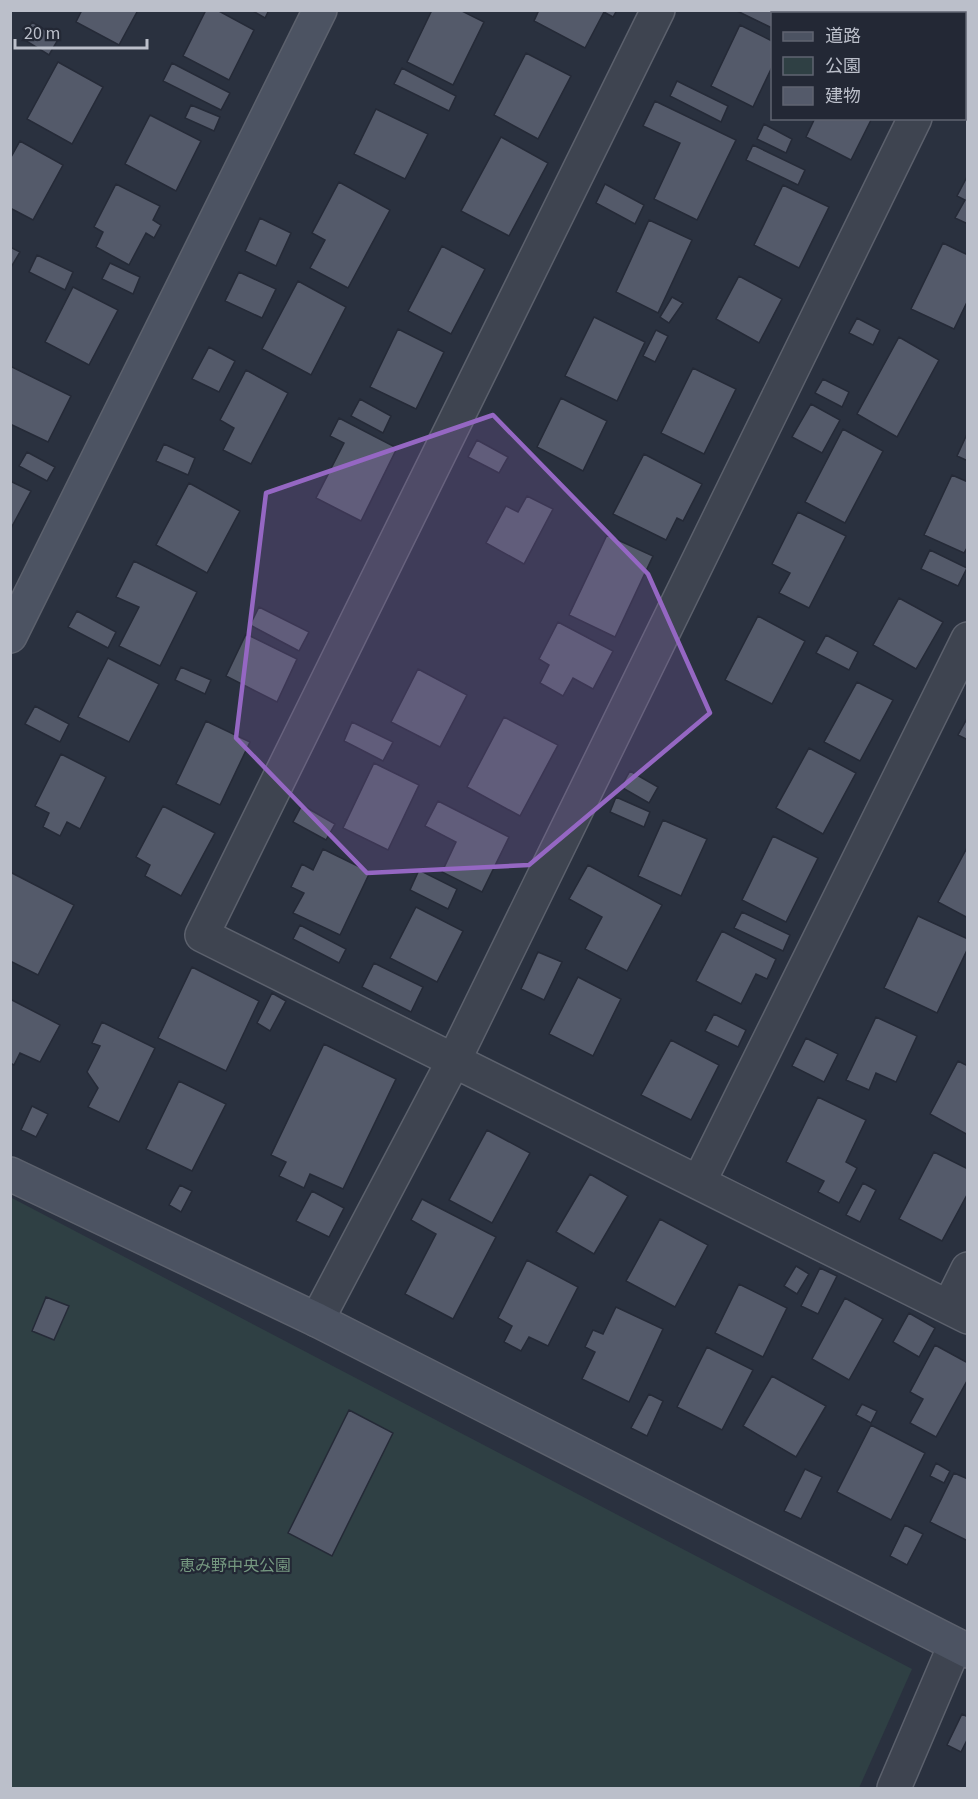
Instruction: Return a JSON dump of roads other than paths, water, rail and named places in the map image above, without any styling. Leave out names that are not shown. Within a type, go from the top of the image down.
[{"type":"street","points":[[10,636],[320,10]]},
{"type":"street","points":[[658,10],[202,935],[958,1312],[968,1269]]},
{"type":"street","points":[[317,1320],[454,1060],[914,120]]},
{"type":"street","points":[[699,1182],[968,639]]},
{"type":"street","points":[[10,1174],[317,1320],[961,1648],[894,1788]]},
{"type":"park label","name":"恵み野中央公園","points":[[235,1566]]}]
